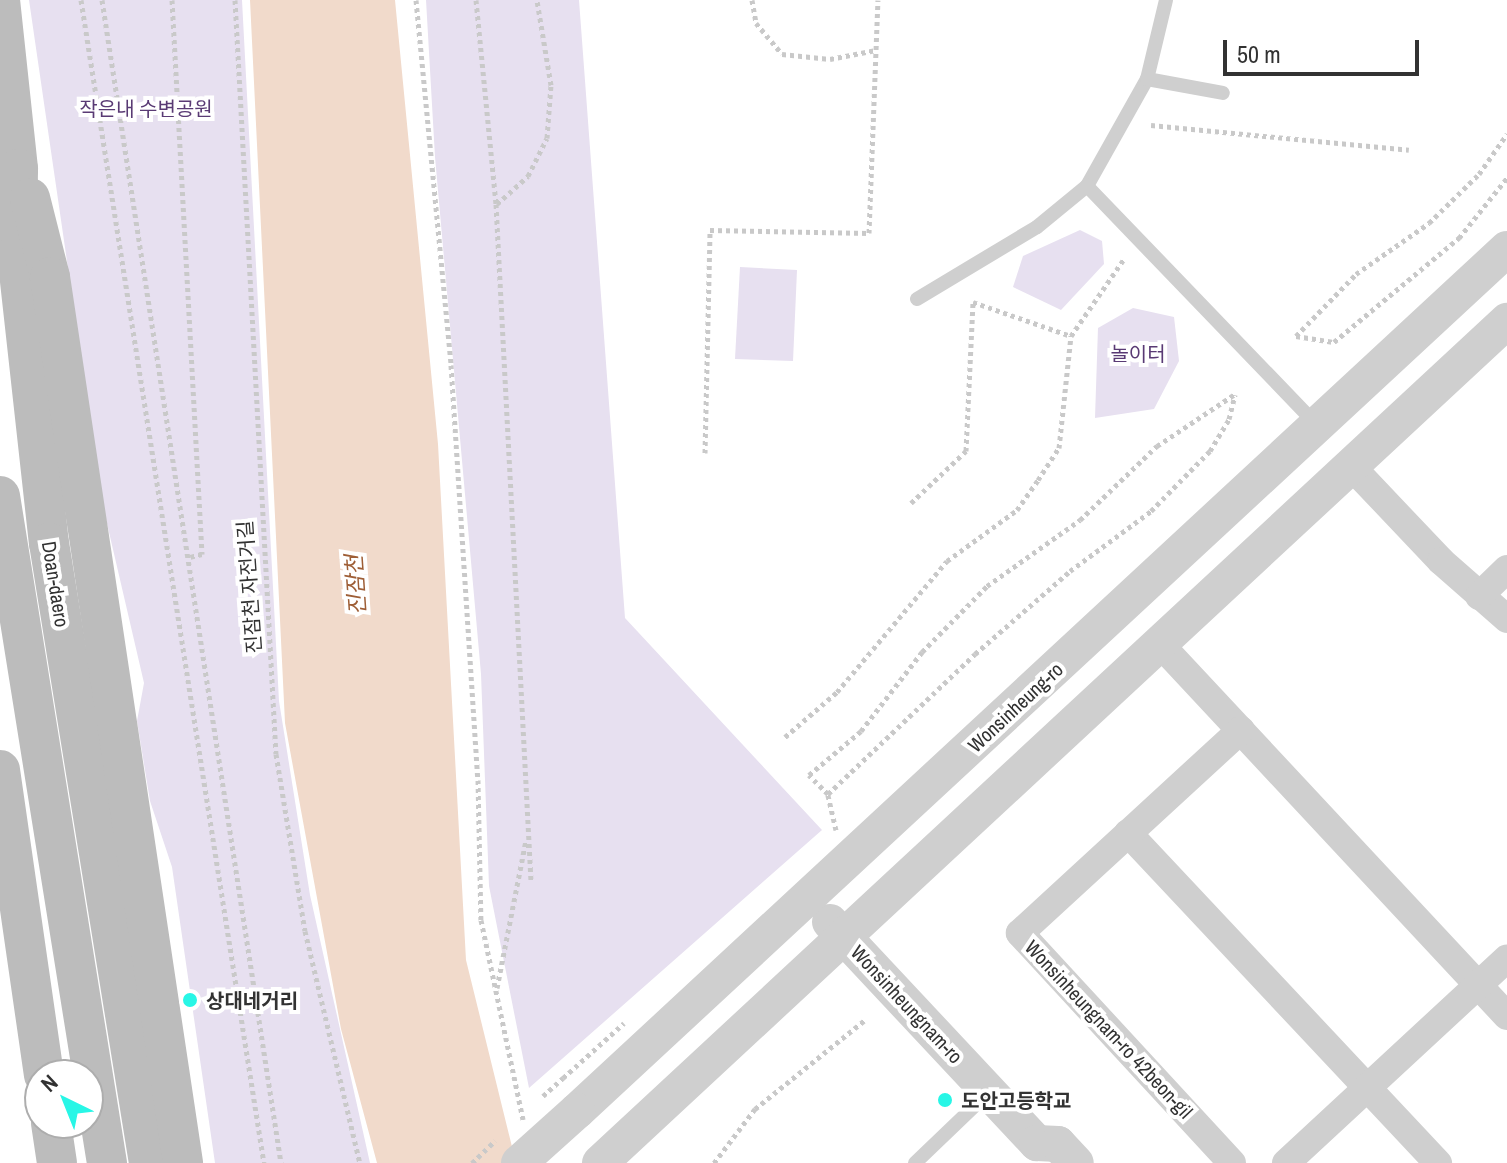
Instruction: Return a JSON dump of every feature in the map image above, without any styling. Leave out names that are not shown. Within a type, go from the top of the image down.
[{"type":"main road","name":"Doan-daero","points":[[0,0],[18,169],[17,254],[49,543],[149,1163]]},
{"type":"main road","points":[[18,169],[40,220],[50,277],[183,1163]]},
{"type":"main road","name":"Doan-daero","points":[[0,496],[107,1163]]},
{"type":"main road","points":[[0,770],[42,1059]]},
{"type":"main road","points":[[53,1139],[57,1163]]},
{"type":"street","name":"Wonsinheung-ro","points":[[519,1163],[809,900],[1507,249]]},
{"type":"street","points":[[600,1163],[846,939],[1159,643],[1507,321]]},
{"type":"street","points":[[1350,465],[1479,596],[1507,619]]},
{"type":"street","points":[[1479,596],[1507,569]]},
{"type":"street","points":[[1159,643],[1507,1016]]},
{"type":"street","name":"Wonsinheungnam-ro 42beon-gil","points":[[1232,1163],[1020,933],[1241,730]]},
{"type":"street","points":[[1128,833],[1438,1163]]},
{"type":"street","name":"Wonsinheungnam-ro","points":[[809,900],[989,1092],[1036,1153],[1058,1144],[1076,1163]]},
{"type":"street","points":[[1286,1163],[1507,958]]},
{"type":"lane","points":[[917,299],[1037,227],[1087,186],[1147,79],[1166,0]]},
{"type":"lane","points":[[1147,79],[1223,93]]},
{"type":"lane","points":[[1087,186],[1316,424]]},
{"type":"lane","points":[[915,1163],[989,1092]]},
{"type":"path","points":[[81,0],[264,1163]]},
{"type":"path","points":[[102,0],[281,1163]]},
{"type":"path","points":[[172,0],[202,554],[190,557]]},
{"type":"path","name":"진잠천 자전거길","points":[[235,0],[276,754],[305,931],[360,1163]]},
{"type":"path","points":[[416,0],[451,365],[478,780],[481,920],[524,1123]]},
{"type":"path","points":[[476,0],[496,204],[531,881]]},
{"type":"path","points":[[496,204],[528,176],[547,138],[551,85],[537,0]]},
{"type":"path","points":[[752,0],[756,23],[782,54],[830,59],[876,50]]},
{"type":"path","points":[[705,453],[710,230],[869,233],[878,0]]},
{"type":"path","points":[[1151,125],[1409,150]]},
{"type":"path","points":[[1507,134],[1479,174],[1447,205],[1356,274],[1296,336],[1334,342],[1459,238],[1507,178]]},
{"type":"path","points":[[785,737],[837,692],[947,561],[1017,510],[1059,448],[1071,336],[1124,259]]},
{"type":"path","points":[[911,503],[966,451],[973,302],[1071,336]]},
{"type":"path","points":[[828,794],[985,645],[1070,571],[1151,511],[1210,451],[1229,419],[1235,394],[1157,446],[1080,520],[965,608],[922,652],[861,731],[809,775],[828,794],[837,835]]},
{"type":"path","points":[[496,992],[527,834]]},
{"type":"path","points":[[563,1078],[630,1018]]},
{"type":"path","points":[[714,1163],[755,1109],[865,1020]]},
{"type":"green space","name":"작은내 수변공원","points":[[29,0],[242,0],[279,701],[310,895],[370,1163],[215,1163],[172,867],[150,801],[137,721],[144,683],[102,502]]},
{"type":"green space","points":[[426,0],[579,0],[625,618],[822,830],[529,1088],[489,886],[481,674],[435,157]]},
{"type":"green space","points":[[1080,230],[1102,241],[1104,264],[1061,310],[1013,287],[1023,256]]},
{"type":"green space","points":[[740,267],[797,270],[793,361],[735,359]]},
{"type":"green space","name":"놀이터","points":[[1133,308],[1174,317],[1179,361],[1154,409],[1095,418],[1098,328]]},
{"type":"water","name":"진잠천","points":[[250,0],[395,0],[438,444],[466,960],[516,1163],[377,1163],[341,1029],[285,723]]},
{"type":"place","name":"상대네거리","points":[[190,1000]]},
{"type":"place","name":"도안고등학교","points":[[945,1100]]}]
